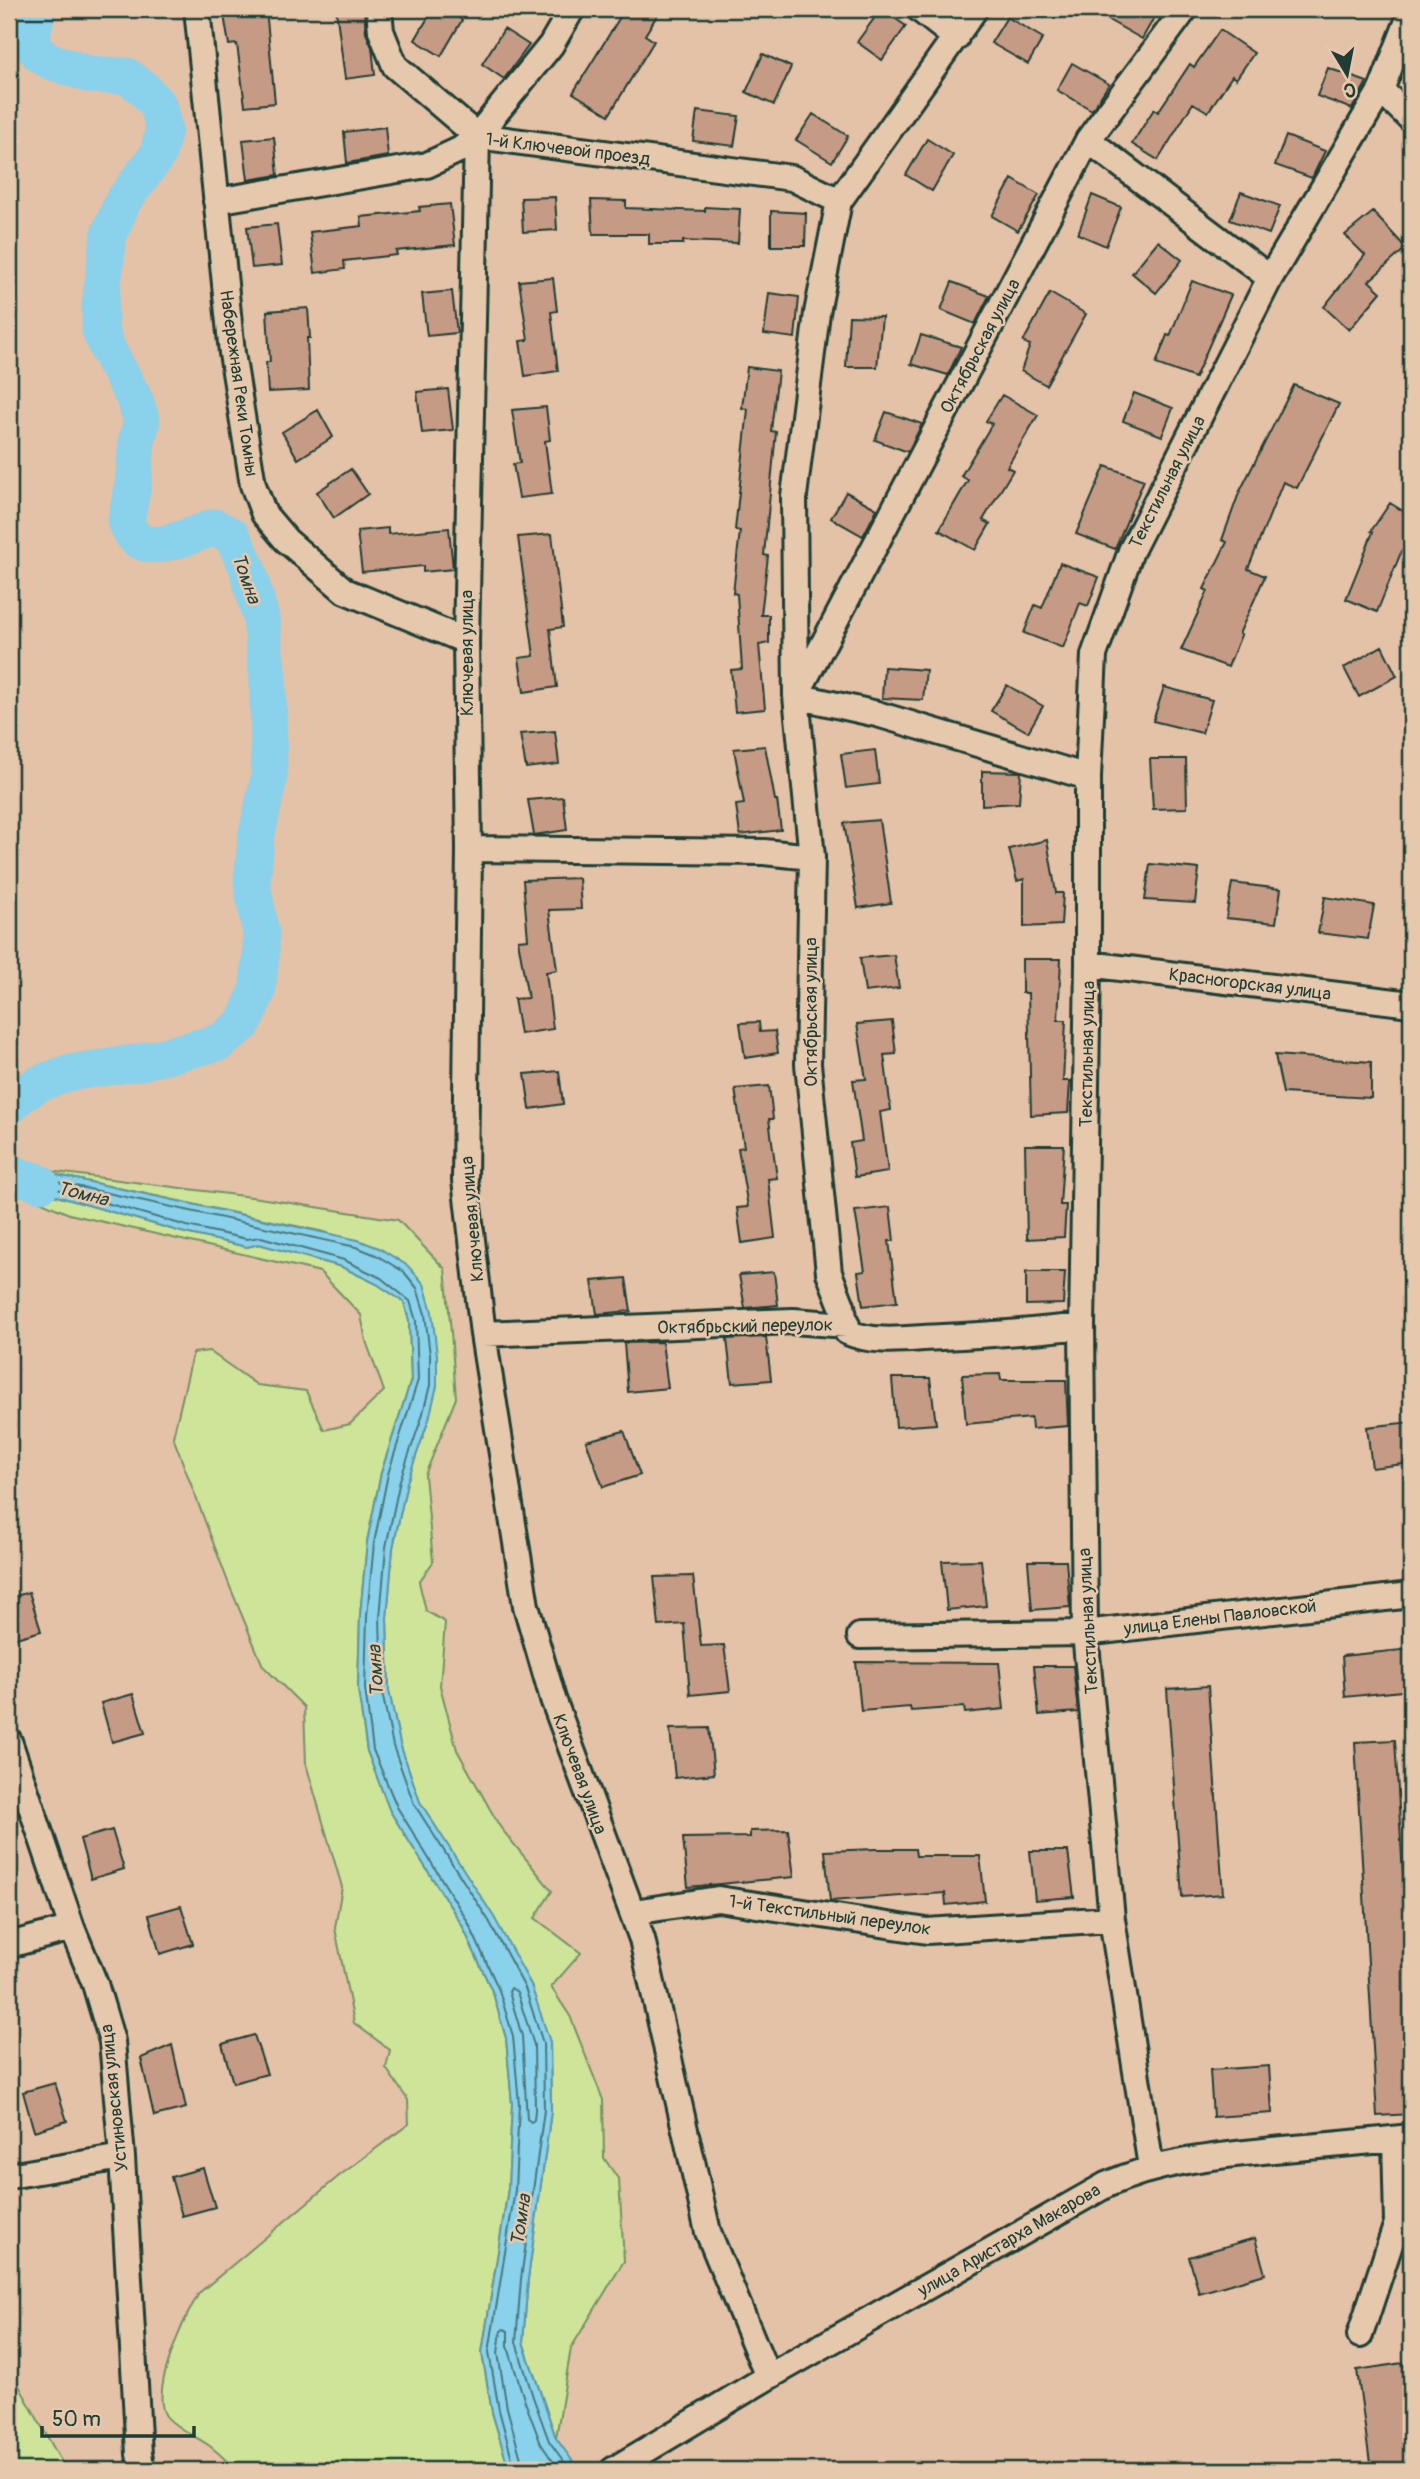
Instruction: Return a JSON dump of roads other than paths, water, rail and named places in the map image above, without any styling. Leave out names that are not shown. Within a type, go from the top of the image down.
[{"type":"street","name":"Набережная Реки Томны","points":[[197,9],[232,353],[253,485],[264,514],[286,540],[345,591],[466,640]]},
{"type":"street","points":[[379,9],[381,31],[395,66],[477,136],[551,46],[572,9]]},
{"type":"street","points":[[919,9],[956,38]]},
{"type":"street","name":"Октябрьская улица","points":[[847,1325],[829,1273],[808,1064],[812,857],[796,696],[794,496],[817,313],[839,201],[975,9]]},
{"type":"street","name":"Октябрьская улица","points":[[796,696],[1088,140],[1185,9]]},
{"type":"street","name":"Текстильная улица","points":[[1151,2167],[1112,1919],[1084,1633],[1082,1326],[1088,777],[1094,655],[1131,551],[1270,278],[1381,90],[1411,13]]},
{"type":"street","points":[[1381,90],[1411,119]]},
{"type":"street","name":"1-й Ключевой проезд","points":[[216,201],[427,164],[461,149],[477,136],[792,178],[839,201]]},
{"type":"street","name":"Ключевая улица","points":[[477,136],[466,640],[469,849],[466,1180],[483,1334],[526,1606],[553,1699],[642,1939],[708,2232],[768,2377]]},
{"type":"street","points":[[1088,140],[1270,278]]},
{"type":"street","points":[[796,696],[877,713],[1088,777]]},
{"type":"street","points":[[469,849],[764,852],[812,857]]},
{"type":"street","name":"Красногорская улица","points":[[1088,964],[1411,1004]]},
{"type":"street","name":"Октябрьский переулок","points":[[483,1334],[793,1321],[847,1325],[847,1332],[861,1338],[894,1340],[984,1336],[1082,1326]]},
{"type":"street","name":"улица Елены Павловской","points":[[860,1636],[1084,1633],[1411,1595]]},
{"type":"street","name":"Устиновская улица","points":[[9,1741],[72,1928],[95,1984],[112,2041],[142,2470]]},
{"type":"street","name":"1-й Текстильный переулок","points":[[634,1912],[718,1899],[927,1931],[1112,1919]]},
{"type":"street","points":[[9,1945],[72,1928]]},
{"type":"street","points":[[1360,2334],[1397,2223],[1403,2138]]},
{"type":"street","name":"улица Аристарха Макарова","points":[[613,2470],[768,2377],[1106,2185],[1151,2167],[1202,2157],[1403,2138]]},
{"type":"street","points":[[9,2176],[122,2157]]},
{"type":"water","points":[[25,1168],[358,1240],[379,1248],[408,1266],[424,1284],[432,1312],[437,1386],[429,1419],[407,1482],[393,1548],[387,1618],[389,1691],[400,1744],[420,1802],[494,1917],[531,1985],[550,2042],[551,2111],[528,2279],[523,2342],[556,2438],[579,2470],[509,2470],[492,2412],[482,2353],[508,2189],[512,2104],[506,2038],[493,1993],[462,1925],[390,1811],[367,1751],[358,1689],[360,1615],[367,1542],[381,1473],[411,1380],[409,1321],[404,1302],[377,1284],[342,1267],[259,1244],[247,1247],[185,1233],[22,1186]]},
{"type":"waterway","name":"Томна","points":[[9,1107],[18,1097],[38,1084],[68,1073],[141,1062],[220,1042],[243,1024],[257,992],[261,955],[261,933],[252,883],[256,838],[269,778],[268,679],[261,618],[247,567],[232,536],[215,527],[176,541],[146,543],[134,536],[126,521],[133,485],[137,439],[142,422],[135,400],[100,330],[100,306],[109,234],[123,201],[158,154],[164,129],[158,105],[143,88],[127,76],[91,75],[50,61],[39,54],[33,46],[32,33],[38,9]]},
{"type":"waterway","name":"Томна","points":[[9,1170],[18,1176],[41,1184],[23,1178],[34,1180]]}]
